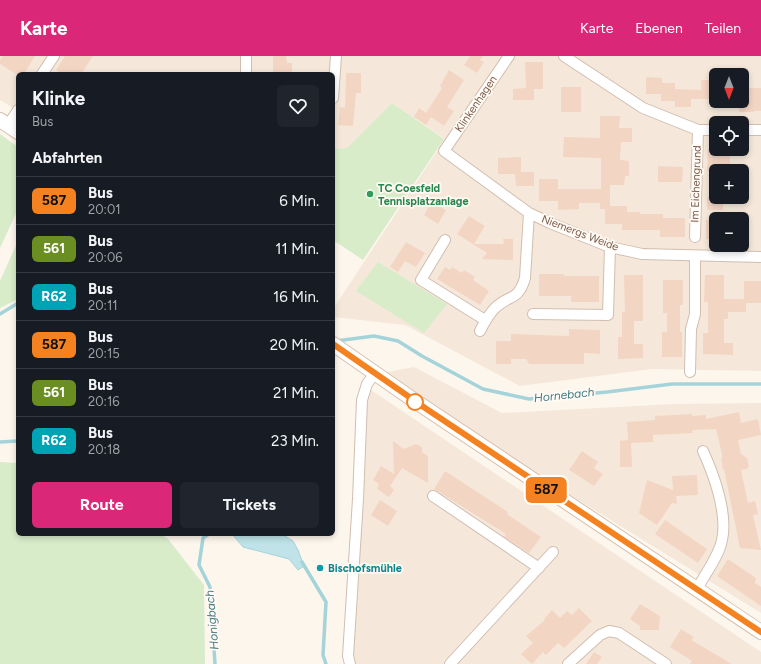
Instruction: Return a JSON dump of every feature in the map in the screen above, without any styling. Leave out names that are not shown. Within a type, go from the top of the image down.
[{"type":"street","points":[[43,72],[54,56]]},
{"type":"street","points":[[246,56],[246,72]]},
{"type":"street","points":[[335,72],[336,56]]},
{"type":"street","name":"Klinkenhagen","points":[[444,151],[509,56]]},
{"type":"street","name":"Im Eichengrund","points":[[564,56],[643,108],[698,130],[709,130]]},
{"type":"street","points":[[9,126],[16,114]]},
{"type":"street","name":"Im Eichengrund","points":[[695,237],[698,130]]},
{"type":"street","points":[[749,130],[761,130]]},
{"type":"street","name":"Niemergs Weide","points":[[444,151],[529,213],[610,247],[642,254],[761,257]]},
{"type":"street","points":[[480,331],[485,320],[496,306],[518,293],[522,287],[525,278],[529,213]]},
{"type":"street","points":[[445,240],[421,280],[485,320]]},
{"type":"street","points":[[533,314],[608,315],[610,247]]},
{"type":"street","points":[[690,372],[691,329],[695,314],[695,256]]},
{"type":"street","points":[[335,346],[582,514],[761,632]]},
{"type":"street","points":[[350,664],[348,656],[358,499],[362,400],[367,384],[375,373]]},
{"type":"street","points":[[697,589],[719,550],[723,531],[722,514],[714,475],[703,451]]},
{"type":"street","points":[[433,496],[539,568]]},
{"type":"street","points":[[450,664],[553,552]]},
{"type":"street","points":[[568,664],[600,635],[609,631],[619,633],[666,664]]},
{"type":"shaded area","points":[[0,56],[761,56],[761,371],[652,369],[520,386],[405,325],[335,317],[335,306],[445,139],[392,103],[347,148],[335,149],[335,72],[16,72],[16,110],[0,100]]},
{"type":"shaded area","points":[[414,367],[502,413],[674,404],[761,403],[761,613],[377,374]]},
{"type":"shaded area","points":[[368,388],[761,652],[761,664],[351,664]]},
{"type":"green space","name":"TC Coesfeld Tennisplatzanlage","points":[[392,103],[444,139],[363,260],[335,241],[335,149],[347,148]]},
{"type":"green space","points":[[0,134],[16,146],[16,213],[0,248]]},
{"type":"green space","points":[[16,245],[16,300],[0,308],[0,281]]},
{"type":"green space","points":[[378,262],[447,304],[424,333],[356,291]]},
{"type":"green space","points":[[0,462],[16,463],[16,536],[163,536],[168,539],[204,585],[205,664],[0,664]]},
{"type":"water","points":[[234,536],[285,536],[293,541],[304,566],[298,570],[289,559],[243,547]]},
{"type":"building","points":[[3,56],[35,56],[25,72],[16,72],[16,74],[0,64],[0,60]]},
{"type":"building","points":[[65,56],[93,56],[82,72],[59,72],[56,70]]},
{"type":"building","points":[[273,56],[286,56],[287,63],[292,63],[292,72],[273,72]]},
{"type":"building","points":[[470,56],[483,56],[480,60],[484,62],[477,73],[464,65]]},
{"type":"building","points":[[525,62],[543,62],[543,89],[534,89],[534,100],[513,100],[513,89],[526,88]]},
{"type":"building","points":[[449,70],[464,80],[447,107],[454,111],[444,126],[431,117],[426,125],[414,117],[419,108],[426,113],[442,88],[440,86]]},
{"type":"building","points":[[346,73],[361,73],[361,93],[356,93],[353,126],[338,125],[340,107],[345,108]]},
{"type":"building","points":[[646,77],[662,78],[662,83],[675,83],[675,89],[701,90],[701,80],[709,80],[709,99],[691,99],[691,107],[675,107],[675,101],[661,101],[661,94],[646,94]]},
{"type":"building","points":[[561,87],[581,87],[581,112],[561,112]]},
{"type":"building","points":[[749,88],[761,88],[761,111],[739,112],[739,108],[749,108]]},
{"type":"building","points":[[600,116],[620,116],[619,128],[632,128],[632,142],[621,142],[620,160],[629,161],[629,176],[625,176],[624,185],[610,185],[610,206],[627,206],[627,212],[640,212],[640,214],[663,214],[663,218],[685,218],[685,237],[660,237],[660,230],[622,230],[622,224],[605,224],[605,209],[600,209],[600,203],[579,203],[579,209],[558,210],[558,201],[539,201],[539,179],[558,179],[558,189],[601,189],[601,158],[563,157],[564,137],[600,138]]},
{"type":"building","points":[[708,149],[709,156],[730,156],[730,164],[709,164],[709,171],[707,171]]},
{"type":"building","points":[[521,157],[521,172],[534,172],[534,186],[516,186],[515,174],[498,174],[498,158]]},
{"type":"building","points":[[658,166],[683,167],[682,182],[658,182]]},
{"type":"building","points":[[707,197],[709,197],[709,204],[723,204],[723,210],[707,210]]},
{"type":"building","points":[[432,202],[446,210],[438,224],[424,215]]},
{"type":"building","points":[[469,216],[485,226],[474,244],[504,244],[503,239],[513,239],[513,260],[482,259],[487,253],[457,234]]},
{"type":"building","points":[[706,220],[709,220],[709,239],[706,239]]},
{"type":"building","points":[[406,242],[425,253],[416,267],[405,261],[398,272],[390,267]]},
{"type":"building","points":[[445,267],[450,270],[452,267],[462,273],[464,270],[475,277],[473,280],[489,291],[480,305],[437,279]]},
{"type":"building","points":[[539,274],[599,276],[599,302],[571,302],[571,296],[539,296]]},
{"type":"building","points":[[624,275],[643,275],[643,321],[634,321],[634,344],[643,344],[643,358],[618,359],[618,337],[622,337],[622,312],[625,312]]},
{"type":"building","points":[[705,275],[724,275],[724,299],[744,299],[744,281],[761,281],[761,303],[746,303],[746,312],[728,312],[728,319],[724,319],[724,343],[733,343],[733,355],[703,354],[703,333],[708,333],[708,302],[704,302]]},
{"type":"building","points":[[663,280],[683,280],[683,305],[680,305],[682,357],[662,357],[662,332],[667,332],[667,313],[663,313]]},
{"type":"building","points":[[569,329],[600,330],[600,354],[584,353],[584,364],[529,364],[526,359],[511,359],[511,364],[496,364],[496,341],[511,341],[511,334],[569,336]]},
{"type":"building","points":[[739,412],[741,423],[758,419],[761,435],[738,440],[741,454],[747,458],[749,466],[747,469],[741,470],[748,503],[755,501],[758,514],[753,515],[761,550],[740,548],[724,469],[723,470],[721,459],[722,454],[716,429],[692,430],[693,433],[653,435],[653,442],[631,443],[632,467],[620,467],[620,441],[628,440],[627,422],[655,420],[655,416],[692,414],[692,416],[706,415],[706,419]]},
{"type":"building","points":[[393,441],[404,449],[416,444],[422,447],[422,452],[428,456],[428,483],[402,468],[390,486],[394,490],[389,497],[377,489],[379,484],[373,480],[381,466],[394,474]]},
{"type":"building","points":[[582,451],[598,462],[594,468],[603,474],[594,486],[569,470]]},
{"type":"building","points":[[445,471],[508,512],[507,514],[541,537],[529,553],[504,537],[506,534],[434,489]]},
{"type":"building","points":[[697,475],[698,495],[676,496],[677,504],[672,503],[657,525],[639,513],[647,480],[673,490],[672,476]]},
{"type":"building","points":[[380,500],[397,511],[388,526],[371,515]]},
{"type":"building","points":[[665,520],[707,549],[698,563],[655,534]]},
{"type":"building","points":[[728,559],[756,578],[755,583],[761,587],[761,606],[717,576]]},
{"type":"building","points":[[640,604],[660,616],[659,630],[640,630],[640,626],[630,619]]},
{"type":"building","points":[[579,608],[592,621],[564,648],[558,643],[546,655],[543,652],[532,664],[521,654],[533,643],[526,636],[545,620],[544,619],[552,610],[560,618],[567,611],[572,615]]},
{"type":"building","points":[[681,629],[694,637],[691,640],[732,664],[690,664],[692,661],[670,647]]},
{"type":"building","points":[[594,652],[602,657],[597,664],[586,664]]},
{"type":"waterway","name":"Hornebach","points":[[0,314],[16,304]]},
{"type":"waterway","name":"Hornebach","points":[[336,341],[374,336],[398,341],[422,356],[483,389],[529,399],[672,384],[761,384]]},
{"type":"waterway","name":"Honigbach","points":[[0,442],[16,441]]},
{"type":"waterway","name":"Honigbach","points":[[206,536],[203,538],[199,565],[210,587],[215,664]]},
{"type":"waterway","name":"Honigbach","points":[[302,562],[326,602],[323,655],[326,664]]},
{"type":"bus line","name":"587","points":[[335,345],[582,514],[761,632]]},
{"type":"place","name":"TC Coesfeld Tennisplatzanlage","points":[[370,194]]},
{"type":"place","name":"Bischofsmühle","points":[[320,568]]}]
